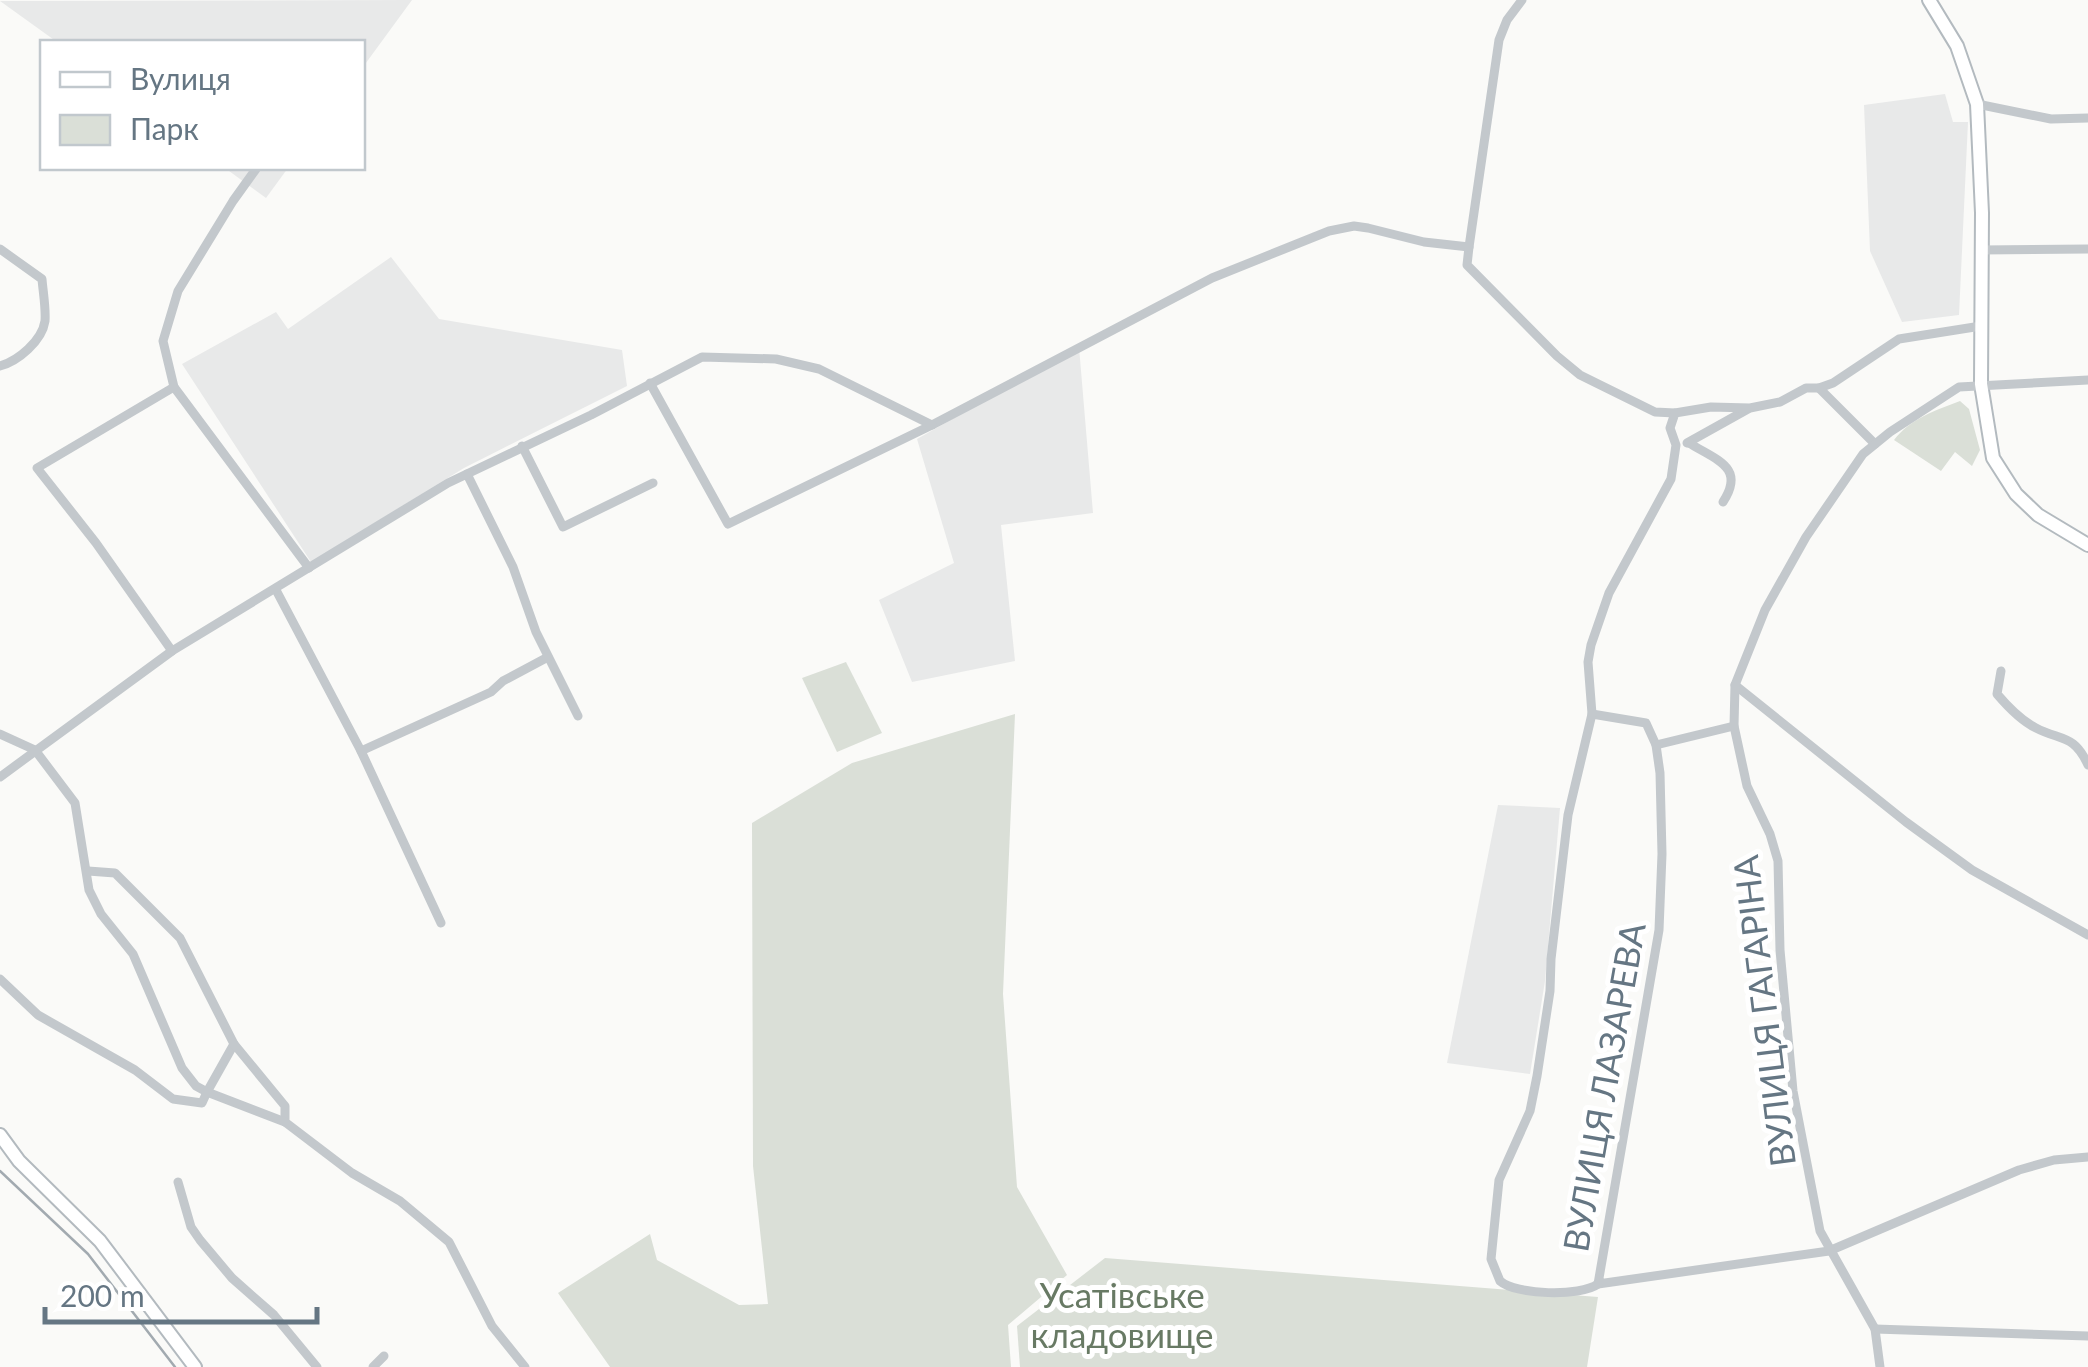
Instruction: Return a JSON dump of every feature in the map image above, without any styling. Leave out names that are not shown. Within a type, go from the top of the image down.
[{"type":"main road","points":[[1929,0],[1958,46],[1977,104],[1982,384],[1992,458],[2004,479],[2038,515],[2088,545]]},
{"type":"main road","points":[[0,1135],[19,1161],[100,1241],[195,1367]]},
{"type":"street","points":[[1522,0],[1507,20],[1499,40],[1468,265],[1556,356],[1580,375],[1656,412],[1750,408],[1780,402],[1806,388],[1833,382],[1899,339],[1980,326]]},
{"type":"street","points":[[1977,104],[2051,119],[2088,118]]},
{"type":"street","points":[[256,170],[178,290],[163,342],[174,387],[309,568]]},
{"type":"street","points":[[650,383],[728,524],[932,425],[1192,288],[1329,231],[1354,226],[1470,248]]},
{"type":"street","points":[[0,249],[42,279],[45,324],[14,362],[0,366]]},
{"type":"street","points":[[1981,250],[2088,250]]},
{"type":"street","points":[[0,777],[172,651],[309,568],[468,474],[702,357],[776,359],[819,368],[932,425]]},
{"type":"street","name":"ВУЛИЦЯ ГАГАРІНА","points":[[1880,1367],[1875,1329],[1820,1231],[1793,1091],[1780,950],[1778,861],[1747,786],[1734,726],[1735,685],[1765,610],[1806,537],[1862,454],[1959,387],[2088,380]]},
{"type":"street","points":[[172,651],[37,468],[174,387]]},
{"type":"street","points":[[1819,388],[1875,444]]},
{"type":"street","points":[[1676,445],[1689,443],[1750,408]]},
{"type":"street","points":[[1598,1284],[1582,1292],[1519,1290],[1500,1281],[1491,1258],[1499,1180],[1530,1111],[1538,1076],[1568,815],[1592,714],[1588,662],[1599,616],[1645,522],[1665,494],[1676,445],[1670,428],[1656,412]]},
{"type":"street","points":[[1670,428],[1674,413]]},
{"type":"street","points":[[1689,443],[1732,474],[1732,487],[1723,502]]},
{"type":"street","points":[[522,446],[563,527],[653,483]]},
{"type":"street","points":[[468,474],[578,716]]},
{"type":"street","points":[[276,590],[361,751],[441,923]]},
{"type":"street","points":[[361,751],[490,692],[548,657]]},
{"type":"street","points":[[2001,671],[1998,694],[2012,711],[2036,728],[2070,740],[2088,765]]},
{"type":"street","points":[[1735,685],[1958,860],[2016,897],[2088,935]]},
{"type":"street","points":[[1592,714],[1646,723],[1656,745],[1734,726]]},
{"type":"street","points":[[0,734],[35,750],[75,802],[90,890],[101,914],[134,954],[182,1068],[196,1086],[284,1122],[352,1173],[400,1201],[449,1242],[492,1326],[524,1367]]},
{"type":"street","name":"ВУЛИЦЯ ЛАЗАРЕВА","points":[[1656,745],[1662,854],[1659,930],[1598,1284],[1829,1251],[2019,1170],[2054,1160],[2088,1157]]},
{"type":"street","points":[[88,871],[115,873],[180,938],[234,1044],[285,1106],[284,1122]]},
{"type":"street","points":[[0,980],[38,1015],[135,1070],[173,1099],[202,1103],[234,1044]]},
{"type":"street","points":[[178,1182],[191,1228],[200,1240],[232,1278],[274,1315],[318,1367]]},
{"type":"street","points":[[1875,1329],[2088,1336]]},
{"type":"street","points":[[373,1367],[384,1356]]},
{"type":"shaded area","points":[[412,0],[365,64],[365,40],[54,40],[0,1]]},
{"type":"shaded area","points":[[1945,94],[1953,122],[1968,122],[1959,315],[1902,322],[1870,251],[1864,105]]},
{"type":"shaded area","points":[[228,170],[287,170],[266,198]]},
{"type":"shaded area","points":[[391,257],[439,319],[622,350],[627,386],[464,468],[311,562],[182,364],[276,312],[288,329]]},
{"type":"shaded area","points":[[1079,347],[1093,513],[1001,525],[1015,661],[912,682],[879,600],[954,563],[917,439]]},
{"type":"shaded area","points":[[1498,805],[1560,808],[1545,981],[1530,1074],[1447,1063]]},
{"type":"green space","points":[[1960,401],[1969,409],[1980,450],[1972,466],[1955,452],[1941,471],[1894,440],[1916,421]]},
{"type":"green space","points":[[846,662],[882,733],[837,752],[802,678]]},
{"type":"green space","points":[[1015,714],[1003,994],[1017,1187],[1067,1275],[1008,1325],[1011,1367],[610,1367],[558,1293],[650,1234],[657,1260],[739,1305],[768,1304],[753,1166],[752,823],[852,763]]},
{"type":"green space","name":"Усатівське кладовище","points":[[1105,1258],[1598,1297],[1587,1367],[1020,1367],[1017,1326]]},
{"type":"tram line","points":[[0,1171],[88,1254],[175,1367]]}]
